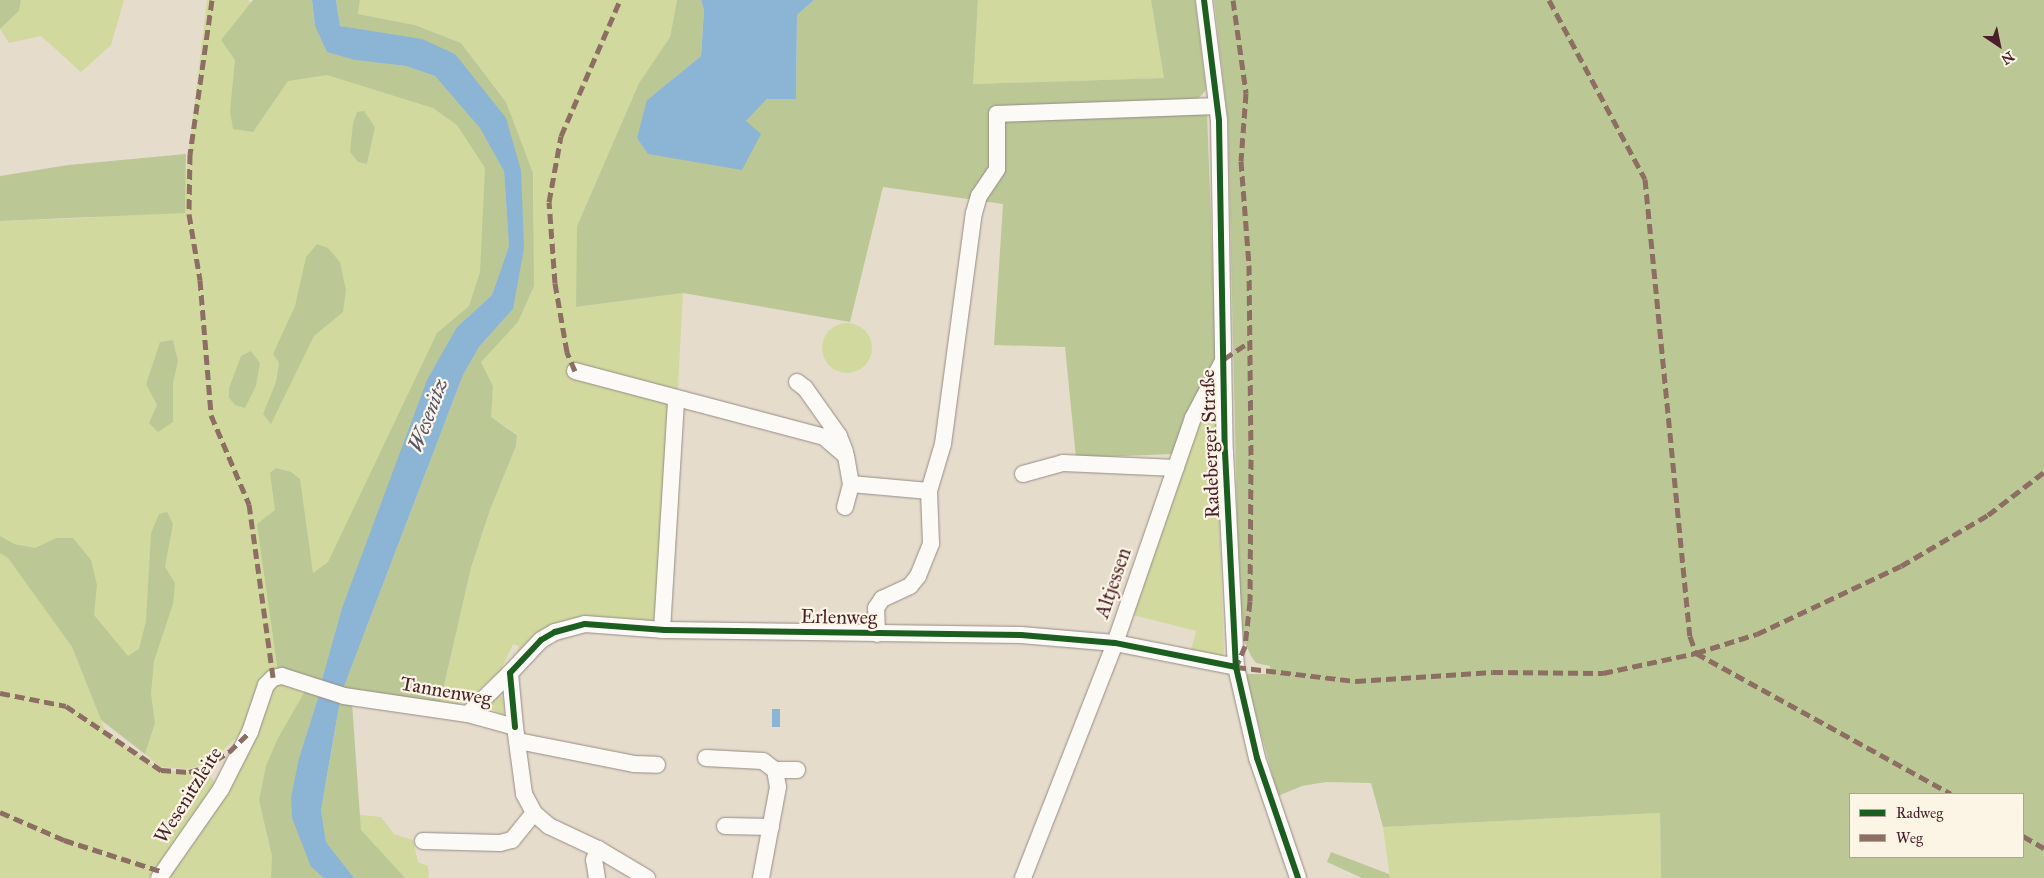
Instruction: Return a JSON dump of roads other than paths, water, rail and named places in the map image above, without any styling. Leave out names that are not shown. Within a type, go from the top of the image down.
[{"type":"street","name":"Radeberger Straße","points":[[1204,0],[1217,106],[1225,452],[1236,667],[1257,758],[1298,878]]},
{"type":"street","points":[[877,634],[876,608],[882,599],[910,586],[924,563],[931,543],[929,491],[942,444],[974,213],[979,196],[997,169],[998,114],[1217,106]]},
{"type":"street","name":"Altjessen","points":[[1023,878],[1115,643],[1193,418],[1224,359]]},
{"type":"street","points":[[575,371],[824,437],[846,456]]},
{"type":"street","points":[[797,382],[806,388],[838,436],[846,456],[851,484],[845,507]]},
{"type":"street","points":[[662,630],[676,399]]},
{"type":"street","points":[[1023,474],[1063,464],[1176,468]]},
{"type":"street","points":[[851,484],[929,491]]},
{"type":"street","name":"Erlenweg","points":[[468,714],[541,640],[570,626],[585,624],[662,630],[1021,635],[1115,643],[1236,667]]},
{"type":"street","points":[[510,673],[524,794],[534,813],[549,826],[598,848],[646,878]]},
{"type":"street","name":"Tannenweg","points":[[273,678],[282,676],[344,696],[468,714],[516,734],[634,764],[657,765]]},
{"type":"street","name":"Wesenitzleite","points":[[159,878],[221,789],[250,732],[266,684],[273,678]]},
{"type":"street","points":[[706,758],[764,761],[775,770],[797,770]]},
{"type":"street","points":[[761,878],[778,787],[775,770]]},
{"type":"street","points":[[423,841],[500,843],[512,840],[534,813]]},
{"type":"street","points":[[725,826],[771,828]]},
{"type":"street","points":[[597,878],[594,860],[598,848]]},
{"type":"water","name":"Wesenitz","points":[[312,0],[336,0],[340,26],[422,39],[455,54],[506,118],[521,170],[524,248],[513,309],[479,347],[463,375],[343,689],[321,683],[342,608],[427,380],[457,327],[492,295],[509,246],[504,171],[480,128],[435,76],[406,66],[355,60],[327,52],[315,26]]},
{"type":"water","points":[[701,0],[814,0],[797,15],[796,99],[767,99],[746,121],[761,134],[742,170],[648,154],[637,138],[647,100],[701,56],[704,10]]},
{"type":"water","points":[[319,695],[340,701],[321,810],[326,842],[354,878],[324,878],[311,867],[292,818],[291,798],[299,758]]},
{"type":"water","points":[[772,709],[780,709],[780,727],[772,727]]}]
